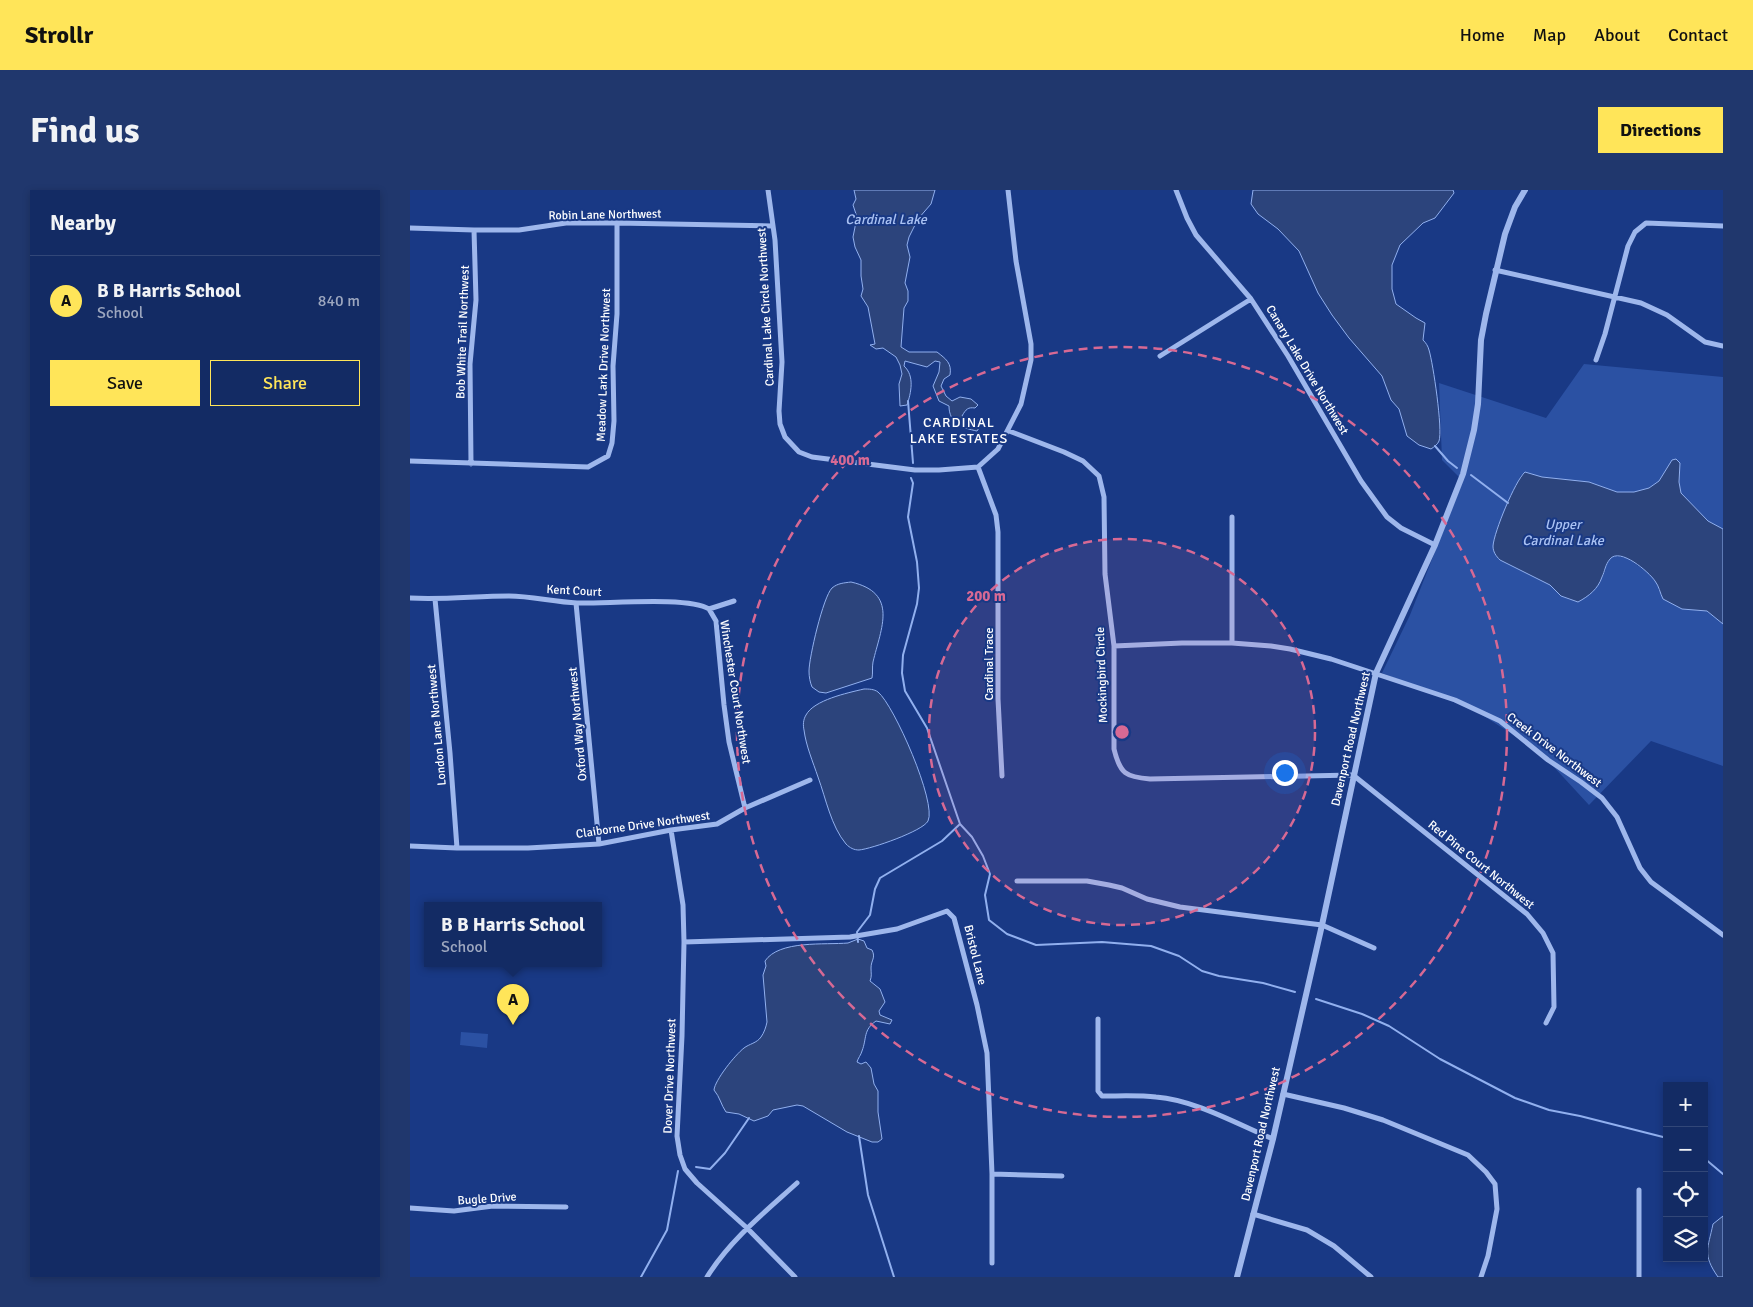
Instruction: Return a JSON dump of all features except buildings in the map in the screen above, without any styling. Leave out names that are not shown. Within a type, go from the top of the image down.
[{"type":"street","name":"Cardinal Lake Circle Northwest","points":[[768,190],[774,240],[782,362],[779,411],[780,424],[785,436],[799,452],[812,457],[915,470],[978,467]]},
{"type":"street","points":[[978,467],[998,449],[1009,431],[1021,404],[1031,360],[1031,344],[1018,271],[1008,190]]},
{"type":"street","name":"Canary Lake Drive Northwest","points":[[1176,190],[1196,235],[1251,299],[1288,356],[1361,481],[1387,517],[1400,528],[1436,545]]},
{"type":"street","name":"Davenport Road Northwest","points":[[1237,1277],[1273,1139],[1322,925],[1376,673],[1436,545],[1463,474],[1474,430],[1479,388],[1481,340],[1495,270],[1515,206],[1525,190]]},
{"type":"street","name":"Robin Lane Northwest","points":[[410,228],[520,230],[566,224],[617,223],[772,226]]},
{"type":"street","name":"Meadow Lark Drive Northwest","points":[[410,461],[588,467],[608,456],[612,443],[614,421],[613,366],[618,314],[617,223]]},
{"type":"street","points":[[1596,360],[1616,296],[1628,246],[1635,232],[1646,223],[1723,226]]},
{"type":"street","name":"Bob White Trail Northwest","points":[[472,464],[470,364],[476,300],[474,230]]},
{"type":"street","points":[[1495,270],[1641,303],[1667,315],[1705,342],[1723,346]]},
{"type":"street","points":[[1160,356],[1251,299]]},
{"type":"street","name":"Mockingbird Circle","points":[[1009,431],[1083,461],[1098,476],[1104,497],[1105,574],[1114,646],[1114,749],[1117,765],[1131,777],[1150,779],[1353,775]]},
{"type":"street","name":"Cardinal Trace","points":[[978,467],[996,515],[998,532],[998,698],[1002,776]]},
{"type":"street","points":[[1232,517],[1232,643]]},
{"type":"street","name":"Kent Court","points":[[410,598],[510,596],[576,603],[679,603],[702,605],[709,609]]},
{"type":"street","name":"London Lane Northwest","points":[[435,599],[457,848]]},
{"type":"street","points":[[709,609],[734,601]]},
{"type":"street","name":"Oxford Way Northwest","points":[[576,603],[599,844]]},
{"type":"street","name":"Winchester Court Northwest","points":[[709,609],[716,621],[729,742],[745,808]]},
{"type":"street","name":"Creek Drive Northwest","points":[[1114,646],[1232,643],[1290,649],[1376,673],[1455,700],[1500,721],[1548,760],[1602,798],[1617,816],[1640,868],[1651,882],[1723,934]]},
{"type":"street","name":"Red Pine Court Northwest","points":[[1353,775],[1527,914],[1543,933],[1553,952],[1554,977],[1554,1007],[1546,1023]]},
{"type":"street","name":"Claiborne Drive Northwest","points":[[410,846],[528,848],[599,844],[671,830],[718,824],[745,808],[810,780]]},
{"type":"street","name":"Dover Drive Northwest","points":[[671,830],[683,905],[684,942],[677,1136],[680,1155],[685,1169],[697,1183],[747,1228],[795,1277]]},
{"type":"street","points":[[1017,881],[1087,881],[1122,888],[1147,899],[1180,907],[1322,925],[1374,948]]},
{"type":"street","name":"Bristol Lane","points":[[684,942],[850,937],[897,929],[947,912],[956,920],[977,1005],[986,1054],[992,1174]]},
{"type":"street","points":[[1098,1019],[1098,1091],[1102,1096],[1158,1097],[1184,1103],[1273,1139]]},
{"type":"street","points":[[1283,1094],[1344,1108],[1383,1120],[1468,1155],[1486,1172],[1495,1184],[1497,1208],[1488,1256],[1481,1277]]},
{"type":"street","points":[[992,1263],[992,1174],[1062,1176]]},
{"type":"street","points":[[707,1277],[714,1266],[747,1228],[797,1183]]},
{"type":"street","points":[[1638,1190],[1639,1277]]},
{"type":"street","name":"Bugle Drive","points":[[410,1208],[454,1211],[493,1206],[566,1207]]},
{"type":"street","points":[[1254,1214],[1308,1230],[1334,1246],[1370,1277]]},
{"type":"shaded area","points":[[1584,364],[1723,377],[1723,529],[1708,521],[1681,493],[1679,482],[1680,464],[1672,460],[1659,481],[1649,488],[1634,492],[1617,492],[1589,482],[1521,475],[1504,513],[1493,547],[1500,560],[1550,585],[1561,596],[1571,600],[1601,579],[1611,558],[1614,556],[1627,558],[1647,572],[1657,582],[1659,591],[1682,609],[1707,611],[1723,624],[1723,766],[1651,741],[1589,805],[1540,752],[1476,711],[1382,673],[1410,615],[1463,481],[1442,460],[1439,383],[1546,418]]},
{"type":"shaded area","points":[[461,1032],[488,1034],[487,1048],[460,1045]]},
{"type":"water","name":"Cardinal Lake","points":[[854,190],[935,190],[931,204],[918,219],[907,245],[910,257],[905,283],[908,291],[908,301],[904,308],[901,347],[909,352],[937,352],[946,359],[950,367],[950,375],[944,379],[941,386],[946,396],[952,401],[960,397],[971,399],[978,405],[975,408],[967,409],[962,416],[979,428],[977,431],[957,424],[951,417],[949,406],[939,401],[933,386],[939,372],[940,362],[935,361],[927,367],[905,361],[904,366],[910,375],[911,390],[907,405],[900,406],[899,384],[902,374],[900,365],[896,357],[883,348],[876,349],[870,345],[875,344],[868,307],[861,296],[863,289],[861,260],[853,237],[857,217],[853,205],[856,199]]},
{"type":"water","points":[[1253,190],[1453,190],[1454,193],[1435,218],[1423,223],[1400,245],[1392,265],[1392,289],[1396,304],[1425,323],[1423,340],[1428,347],[1431,357],[1440,424],[1439,441],[1431,449],[1419,445],[1407,436],[1399,409],[1391,400],[1382,376],[1332,315],[1318,293],[1299,251],[1278,229],[1258,214],[1251,204]]},
{"type":"water","name":"Upper Cardinal Lake","points":[[1676,459],[1680,463],[1679,482],[1681,493],[1708,521],[1723,529],[1723,624],[1707,611],[1682,609],[1663,599],[1658,585],[1652,577],[1627,558],[1615,556],[1610,559],[1596,589],[1578,602],[1561,596],[1550,585],[1500,560],[1495,554],[1494,539],[1501,519],[1516,485],[1525,472],[1542,477],[1589,482],[1617,492],[1634,492],[1649,488],[1659,481],[1672,460]]},
{"type":"water","points":[[851,582],[866,587],[876,594],[881,603],[883,613],[882,625],[873,662],[872,678],[826,693],[819,692],[812,687],[809,671],[821,615],[832,588],[839,584]]},
{"type":"water","points":[[864,689],[878,692],[894,715],[920,776],[929,811],[928,821],[917,830],[885,843],[855,850],[846,844],[836,829],[808,748],[803,724],[806,715],[816,705],[832,698]]},
{"type":"water","points":[[858,939],[864,941],[867,948],[872,950],[873,953],[870,981],[880,989],[885,1002],[879,1011],[880,1015],[892,1020],[890,1024],[876,1021],[872,1024],[866,1034],[864,1046],[857,1062],[861,1064],[866,1062],[871,1068],[874,1084],[878,1091],[878,1112],[882,1139],[878,1142],[872,1142],[847,1132],[803,1106],[797,1105],[773,1110],[768,1116],[754,1121],[739,1114],[726,1112],[714,1090],[715,1086],[736,1056],[744,1048],[759,1039],[767,1024],[763,975],[766,966],[765,961],[772,954],[791,947],[848,943]]},
{"type":"water","points":[[1723,1216],[1723,1277],[1718,1277],[1708,1257],[1708,1246],[1713,1224]]},
{"type":"waterway","points":[[908,401],[913,463]]},
{"type":"waterway","points":[[1435,446],[1457,468]]},
{"type":"waterway","points":[[1471,475],[1508,503]]},
{"type":"waterway","points":[[911,478],[913,483],[908,517],[917,562],[919,588],[917,604],[903,655],[902,673],[905,691],[927,728],[960,824],[972,837],[983,856],[990,874],[985,895],[989,920],[1007,934],[1036,945],[1102,942],[1151,946],[1179,956],[1202,971],[1219,976],[1263,983],[1295,992]]},
{"type":"waterway","points":[[858,942],[857,932],[870,915],[875,889],[880,878],[942,841],[960,824]]},
{"type":"waterway","points":[[1316,999],[1362,1014],[1389,1026],[1440,1059],[1515,1098],[1549,1110],[1663,1137]]},
{"type":"waterway","points":[[696,1167],[710,1169],[725,1153],[749,1118]]},
{"type":"waterway","points":[[859,1136],[868,1195],[894,1277]]},
{"type":"waterway","points":[[1708,1161],[1723,1174]]},
{"type":"waterway","points":[[641,1277],[667,1230],[678,1171]]},
{"type":"place","name":"B B Harris School","points":[[513,1025]]},
{"type":"district","name":"CARDINAL LAKE ESTATES","points":[[959,430]]}]
